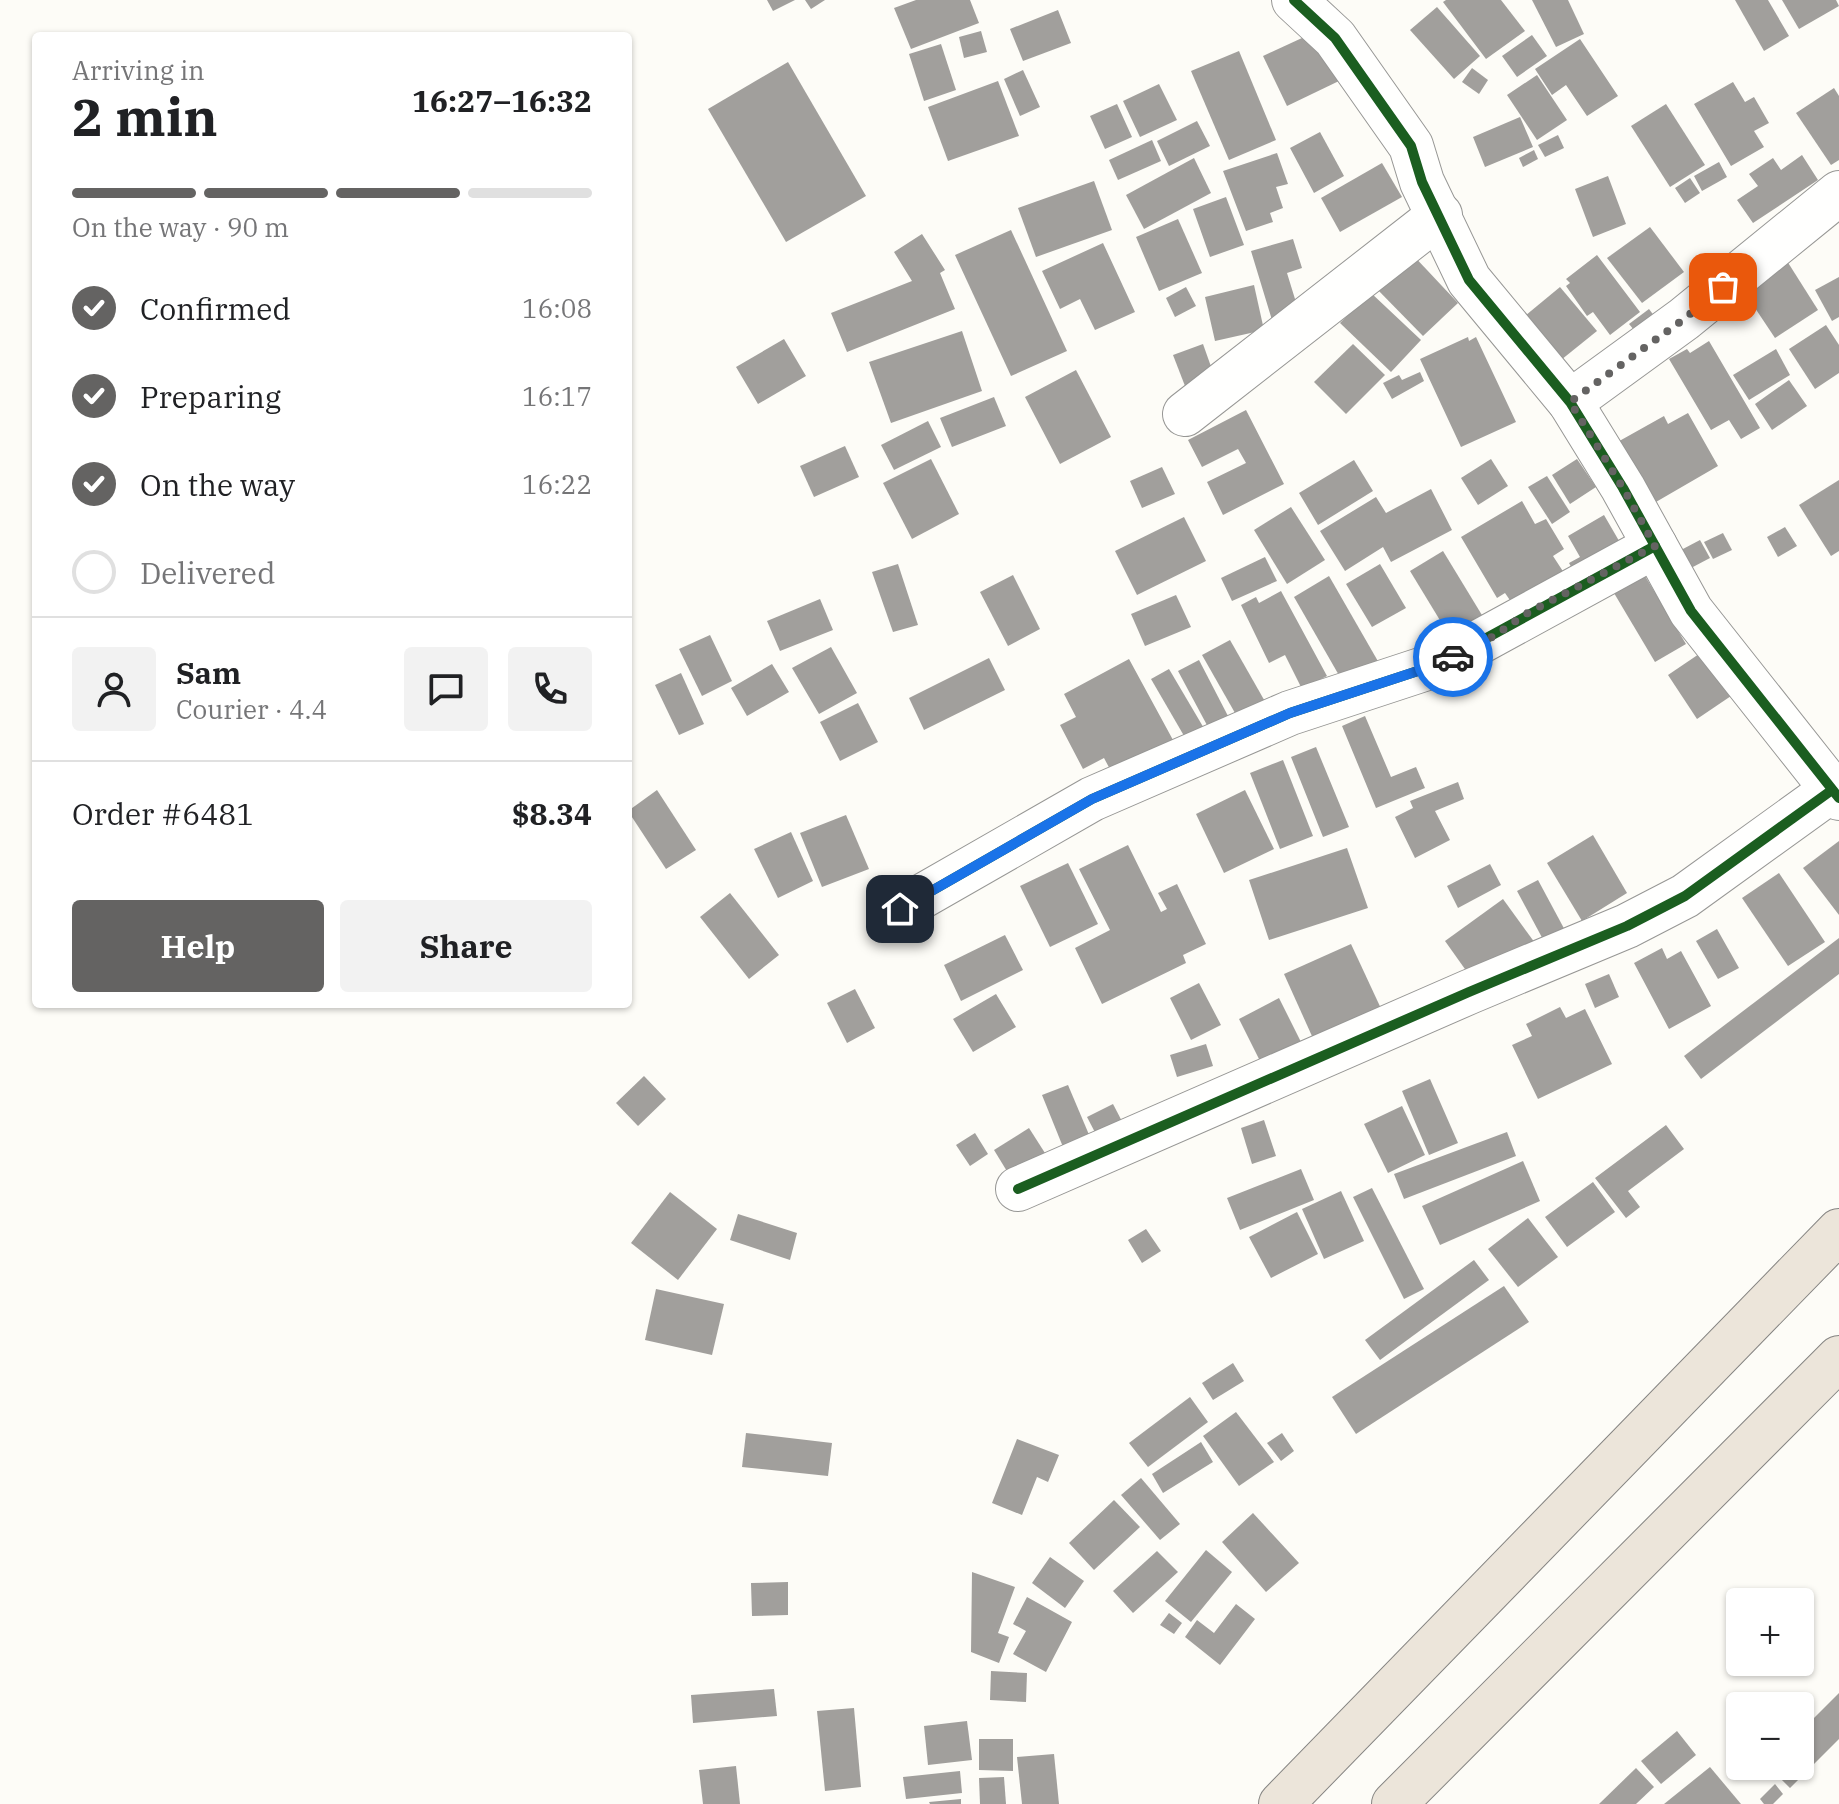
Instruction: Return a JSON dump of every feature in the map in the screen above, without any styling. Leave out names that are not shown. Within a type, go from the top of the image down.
[{"type":"highway","points":[[1281,1804],[1839,1231]]},
{"type":"highway","points":[[1394,1804],[1839,1358]]},
{"type":"street","points":[[1018,1189],[1627,926],[1685,896],[1836,794],[1691,611],[1623,488],[1570,402],[1469,280],[1422,182],[1411,146],[1335,38],[1294,0]]},
{"type":"street","points":[[1570,402],[1684,319],[1839,193]]},
{"type":"street","points":[[1185,414],[1440,215]]},
{"type":"street","points":[[900,909],[1092,799],[1290,713],[1439,664],[1655,546]]},
{"type":"building","points":[[767,0],[795,0],[773,11]]},
{"type":"building","points":[[805,0],[825,0],[811,9]]},
{"type":"building","points":[[916,0],[970,0],[979,23],[911,49],[894,8]]},
{"type":"building","points":[[1501,0],[1525,31],[1486,59],[1443,2]]},
{"type":"building","points":[[1532,0],[1568,0],[1584,34],[1556,47]]},
{"type":"building","points":[[1735,0],[1768,0],[1789,36],[1764,51]]},
{"type":"building","points":[[1782,0],[1836,0],[1839,6],[1799,29]]},
{"type":"building","points":[[1437,7],[1480,56],[1454,79],[1410,30]]},
{"type":"building","points":[[1058,10],[1071,43],[1023,61],[1010,29]]},
{"type":"building","points":[[981,31],[987,52],[964,58],[959,37]]},
{"type":"building","points":[[1315,32],[1339,81],[1287,106],[1263,56]]},
{"type":"building","points":[[1532,35],[1547,56],[1517,77],[1502,56]]},
{"type":"building","points":[[1580,39],[1618,96],[1587,116],[1566,85],[1552,95],[1535,69]]},
{"type":"building","points":[[941,44],[956,90],[924,101],[909,54]]},
{"type":"building","points":[[1239,51],[1276,140],[1229,160],[1191,71]]},
{"type":"building","points":[[788,62],[866,196],[786,242],[708,109]]},
{"type":"building","points":[[1472,68],[1488,80],[1479,94],[1462,82]]},
{"type":"building","points":[[1023,70],[1040,107],[1020,116],[1004,79]]},
{"type":"building","points":[[1537,75],[1567,120],[1537,140],[1507,95]]},
{"type":"building","points":[[998,81],[1019,136],[948,161],[928,107]]},
{"type":"building","points":[[1733,82],[1745,102],[1754,97],[1769,123],[1754,131],[1764,147],[1731,166],[1694,104]]},
{"type":"building","points":[[1159,84],[1177,120],[1140,137],[1123,101]]},
{"type":"building","points":[[1834,88],[1839,96],[1839,160],[1831,165],[1796,113]]},
{"type":"building","points":[[1117,104],[1132,137],[1105,149],[1090,116]]},
{"type":"building","points":[[1666,104],[1705,165],[1670,187],[1631,126]]},
{"type":"building","points":[[1520,117],[1533,147],[1485,167],[1473,137]]},
{"type":"building","points":[[1197,121],[1210,146],[1169,166],[1157,141]]},
{"type":"building","points":[[1320,132],[1344,176],[1314,193],[1290,148]]},
{"type":"building","points":[[1558,135],[1564,148],[1545,157],[1538,145]]},
{"type":"building","points":[[1152,140],[1161,161],[1118,180],[1109,160]]},
{"type":"building","points":[[1534,150],[1538,159],[1523,167],[1519,158]]},
{"type":"building","points":[[1277,153],[1288,184],[1276,187],[1283,208],[1270,213],[1273,222],[1246,231],[1223,171]]},
{"type":"building","points":[[1802,155],[1818,180],[1753,223],[1737,200],[1758,186],[1749,174],[1773,158],[1781,170]]},
{"type":"building","points":[[1194,158],[1211,193],[1144,229],[1126,195]]},
{"type":"building","points":[[1719,162],[1727,177],[1702,191],[1694,176]]},
{"type":"building","points":[[1382,163],[1402,197],[1340,232],[1321,198]]},
{"type":"building","points":[[1608,176],[1626,224],[1593,237],[1575,189]]},
{"type":"building","points":[[1690,178],[1700,193],[1685,203],[1675,188]]},
{"type":"building","points":[[1094,181],[1112,230],[1036,257],[1018,208]]},
{"type":"building","points":[[1226,197],[1244,245],[1210,257],[1193,209]]},
{"type":"building","points":[[1178,219],[1202,273],[1159,291],[1136,237]]},
{"type":"building","points":[[1650,227],[1684,272],[1642,303],[1607,258]]},
{"type":"building","points":[[1011,230],[1067,351],[1011,376],[955,255]]},
{"type":"building","points":[[922,234],[945,270],[940,273],[955,309],[847,352],[831,313],[912,281],[894,252]]},
{"type":"building","points":[[1293,239],[1302,268],[1287,273],[1299,312],[1272,320],[1251,251]]},
{"type":"building","points":[[1103,243],[1135,312],[1095,330],[1080,299],[1060,309],[1042,271]]},
{"type":"building","points":[[1411,253],[1458,303],[1423,336],[1375,287]]},
{"type":"building","points":[[1597,255],[1640,312],[1610,335],[1593,312],[1587,316],[1566,286],[1570,283],[1566,279]]},
{"type":"building","points":[[1787,261],[1818,310],[1775,338],[1743,290]]},
{"type":"building","points":[[1839,277],[1839,317],[1832,321],[1815,290]]},
{"type":"building","points":[[1254,285],[1264,330],[1215,341],[1205,297]]},
{"type":"building","points":[[1186,287],[1196,306],[1175,317],[1166,298]]},
{"type":"building","points":[[1560,287],[1597,331],[1556,364],[1520,320]]},
{"type":"building","points":[[1370,292],[1421,340],[1391,372],[1340,323]]},
{"type":"building","points":[[1649,309],[1658,321],[1639,336],[1629,324]]},
{"type":"building","points":[[1826,325],[1839,345],[1839,373],[1815,389],[1789,349]]},
{"type":"building","points":[[962,331],[982,391],[891,423],[869,362]]},
{"type":"building","points":[[1468,337],[1469,341],[1476,337],[1516,422],[1461,447],[1420,359]]},
{"type":"building","points":[[784,339],[806,376],[758,404],[736,367]]},
{"type":"building","points":[[1709,341],[1760,428],[1741,439],[1729,420],[1711,430],[1669,359],[1687,349],[1690,353]]},
{"type":"building","points":[[1203,344],[1214,375],[1185,386],[1173,355]]},
{"type":"building","points":[[1353,344],[1385,375],[1346,414],[1314,382]]},
{"type":"building","points":[[1776,349],[1790,375],[1749,400],[1733,375]]},
{"type":"building","points":[[1076,370],[1111,437],[1060,464],[1025,397]]},
{"type":"building","points":[[1420,372],[1424,381],[1392,399],[1383,383],[1399,375],[1402,380]]},
{"type":"building","points":[[1789,380],[1807,406],[1772,430],[1755,404]]},
{"type":"building","points":[[994,397],[1006,426],[952,447],[940,418]]},
{"type":"building","points":[[1246,410],[1284,484],[1223,515],[1207,482],[1246,463],[1238,449],[1202,467],[1188,440]]},
{"type":"building","points":[[1688,413],[1718,466],[1649,506],[1614,444],[1664,416],[1668,424]]},
{"type":"building","points":[[928,421],[941,447],[894,470],[881,445]]},
{"type":"building","points":[[845,446],[859,477],[814,497],[800,466]]},
{"type":"building","points":[[931,459],[959,514],[912,539],[883,483]]},
{"type":"building","points":[[1491,459],[1508,486],[1478,505],[1461,478]]},
{"type":"building","points":[[1577,459],[1596,487],[1570,504],[1552,475]]},
{"type":"building","points":[[1354,460],[1373,491],[1318,525],[1299,493]]},
{"type":"building","points":[[1162,467],[1175,494],[1142,508],[1130,481]]},
{"type":"building","points":[[1547,476],[1570,512],[1552,524],[1528,487]]},
{"type":"building","points":[[1839,480],[1839,551],[1831,556],[1799,505]]},
{"type":"building","points":[[1431,489],[1452,530],[1391,562],[1383,547],[1345,571],[1320,531],[1376,497],[1386,513]]},
{"type":"building","points":[[1522,501],[1535,524],[1546,519],[1564,549],[1553,556],[1568,579],[1516,609],[1505,593],[1497,598],[1461,537]]},
{"type":"building","points":[[1291,507],[1325,560],[1287,584],[1254,530]]},
{"type":"building","points":[[1604,515],[1622,546],[1575,574],[1569,563],[1580,557],[1568,536]]},
{"type":"building","points":[[1184,517],[1206,561],[1137,595],[1115,551]]},
{"type":"building","points":[[1785,527],[1797,546],[1778,557],[1767,537]]},
{"type":"building","points":[[1723,533],[1732,550],[1713,559],[1704,542]]},
{"type":"building","points":[[1700,540],[1710,558],[1691,568],[1681,550]]},
{"type":"building","points":[[1443,551],[1488,625],[1455,645],[1410,571]]},
{"type":"building","points":[[1265,557],[1277,581],[1232,601],[1221,578]]},
{"type":"building","points":[[898,564],[918,625],[893,632],[872,572]]},
{"type":"building","points":[[1380,564],[1406,608],[1372,627],[1346,584]]},
{"type":"building","points":[[1642,571],[1686,644],[1655,662],[1611,588]]},
{"type":"building","points":[[1013,575],[1040,629],[1008,646],[980,592]]},
{"type":"building","points":[[1329,576],[1379,663],[1344,684],[1294,597]]},
{"type":"building","points":[[1281,591],[1327,676],[1302,689],[1285,655],[1269,663],[1241,605],[1256,597],[1259,603]]},
{"type":"building","points":[[1176,595],[1191,627],[1145,646],[1131,614]]},
{"type":"building","points":[[820,599],[833,630],[780,651],[767,621]]},
{"type":"building","points":[[710,635],[732,681],[702,696],[679,649]]},
{"type":"building","points":[[1230,640],[1271,712],[1243,727],[1202,655]]},
{"type":"building","points":[[831,647],[857,693],[819,714],[792,668]]},
{"type":"building","points":[[1702,652],[1731,696],[1697,719],[1668,675]]},
{"type":"building","points":[[989,658],[1005,690],[924,730],[909,698]]},
{"type":"building","points":[[1129,659],[1173,740],[1112,773],[1104,758],[1083,769],[1060,725],[1076,717],[1064,694]]},
{"type":"building","points":[[1199,660],[1228,716],[1208,727],[1178,671]]},
{"type":"building","points":[[772,664],[789,692],[747,716],[731,688]]},
{"type":"building","points":[[1169,669],[1205,730],[1187,741],[1151,679]]},
{"type":"building","points":[[681,673],[704,724],[679,735],[655,685]]},
{"type":"building","points":[[858,703],[878,742],[840,761],[820,722]]},
{"type":"building","points":[[1365,716],[1391,777],[1416,767],[1425,788],[1376,808],[1342,726]]},
{"type":"building","points":[[1316,747],[1349,827],[1323,837],[1291,757]]},
{"type":"building","points":[[1283,760],[1313,836],[1280,849],[1250,773]]},
{"type":"building","points":[[1458,782],[1464,799],[1435,811],[1450,840],[1415,858],[1395,817],[1413,808],[1410,801]]},
{"type":"building","points":[[657,790],[696,850],[666,869],[632,817],[632,808]]},
{"type":"building","points":[[1245,790],[1274,849],[1224,873],[1196,814]]},
{"type":"building","points":[[846,815],[869,869],[822,887],[800,833]]},
{"type":"building","points":[[791,832],[813,881],[778,898],[754,849]]},
{"type":"building","points":[[1593,835],[1627,893],[1582,921],[1547,863]]},
{"type":"building","points":[[1839,841],[1839,915],[1803,868]]},
{"type":"building","points":[[1128,845],[1161,912],[1167,909],[1158,893],[1177,884],[1206,944],[1183,955],[1186,963],[1102,1004],[1075,948],[1110,930],[1079,869]]},
{"type":"building","points":[[1347,848],[1368,908],[1269,940],[1249,880]]},
{"type":"building","points":[[1068,863],[1098,924],[1050,947],[1020,886]]},
{"type":"building","points":[[1490,864],[1501,885],[1458,908],[1447,886]]},
{"type":"building","points":[[1779,873],[1825,942],[1788,966],[1742,898]]},
{"type":"building","points":[[1538,880],[1567,934],[1546,945],[1517,891]]},
{"type":"building","points":[[730,893],[779,955],[749,979],[700,917]]},
{"type":"building","points":[[1503,899],[1535,943],[1477,986],[1445,941]]},
{"type":"building","points":[[1717,929],[1739,968],[1718,979],[1696,941]]},
{"type":"building","points":[[1005,935],[1023,970],[961,1001],[944,965]]},
{"type":"building","points":[[1839,938],[1839,974],[1701,1079],[1684,1056]]},
{"type":"building","points":[[1351,944],[1384,1015],[1316,1045],[1284,974]]},
{"type":"building","points":[[1662,948],[1667,959],[1681,951],[1711,1006],[1669,1029],[1634,963]]},
{"type":"building","points":[[1609,974],[1619,997],[1595,1008],[1585,984]]},
{"type":"building","points":[[1199,983],[1221,1025],[1191,1040],[1170,998]]},
{"type":"building","points":[[855,989],[875,1028],[847,1043],[827,1003]]},
{"type":"building","points":[[996,994],[1016,1027],[973,1052],[953,1019]]},
{"type":"building","points":[[1279,998],[1303,1046],[1263,1067],[1239,1019]]},
{"type":"building","points":[[1560,1007],[1566,1018],[1585,1009],[1612,1064],[1538,1099],[1512,1045],[1532,1036],[1526,1024]]},
{"type":"building","points":[[1206,1044],[1213,1066],[1177,1077],[1170,1055]]},
{"type":"building","points":[[644,1076],[666,1099],[638,1126],[616,1103]]},
{"type":"building","points":[[1430,1079],[1458,1143],[1429,1155],[1402,1091]]},
{"type":"building","points":[[1068,1085],[1090,1137],[1063,1147],[1042,1095]]},
{"type":"building","points":[[1113,1104],[1126,1129],[1100,1142],[1087,1117]]},
{"type":"building","points":[[1402,1106],[1425,1155],[1388,1173],[1364,1124]]},
{"type":"building","points":[[1264,1120],[1276,1156],[1252,1164],[1241,1128]]},
{"type":"building","points":[[1666,1125],[1684,1149],[1628,1191],[1640,1207],[1626,1218],[1595,1178]]},
{"type":"building","points":[[1029,1128],[1052,1164],[1016,1186],[994,1150]]},
{"type":"building","points":[[1507,1132],[1516,1156],[1404,1199],[1394,1174]]},
{"type":"building","points":[[975,1133],[988,1154],[970,1166],[956,1145]]},
{"type":"building","points":[[1523,1161],[1540,1201],[1440,1245],[1422,1206]]},
{"type":"building","points":[[1301,1169],[1314,1200],[1240,1230],[1227,1198]]},
{"type":"building","points":[[1593,1182],[1615,1212],[1567,1247],[1545,1217]]},
{"type":"building","points":[[1372,1188],[1424,1289],[1404,1299],[1353,1197]]},
{"type":"building","points":[[1341,1191],[1364,1241],[1324,1259],[1302,1209]]},
{"type":"building","points":[[670,1192],[717,1229],[678,1280],[631,1243]]},
{"type":"building","points":[[1297,1212],[1318,1254],[1271,1278],[1249,1237]]},
{"type":"building","points":[[738,1214],[797,1233],[790,1260],[730,1240]]},
{"type":"building","points":[[1528,1218],[1558,1257],[1518,1287],[1488,1249]]},
{"type":"building","points":[[1146,1229],[1161,1251],[1142,1263],[1128,1240]]},
{"type":"building","points":[[1474,1260],[1489,1280],[1380,1360],[1365,1340]]},
{"type":"building","points":[[1504,1286],[1529,1322],[1356,1434],[1332,1397]]},
{"type":"building","points":[[656,1289],[724,1304],[712,1355],[645,1340]]},
{"type":"building","points":[[1233,1363],[1244,1381],[1213,1400],[1202,1383]]},
{"type":"building","points":[[1190,1397],[1208,1422],[1148,1467],[1129,1443]]},
{"type":"building","points":[[1236,1412],[1274,1462],[1239,1486],[1203,1436]]},
{"type":"building","points":[[746,1433],[832,1443],[828,1476],[742,1467]]},
{"type":"building","points":[[1282,1433],[1294,1451],[1281,1461],[1267,1443]]},
{"type":"building","points":[[1017,1439],[1059,1455],[1048,1482],[1037,1477],[1022,1515],[992,1503]]},
{"type":"building","points":[[1201,1442],[1213,1462],[1163,1493],[1152,1474]]},
{"type":"building","points":[[1141,1478],[1180,1524],[1160,1540],[1121,1495]]},
{"type":"building","points":[[1114,1500],[1140,1527],[1094,1570],[1069,1543]]},
{"type":"building","points":[[1253,1513],[1299,1563],[1266,1592],[1222,1542]]},
{"type":"building","points":[[1206,1550],[1232,1572],[1191,1622],[1165,1601]]},
{"type":"building","points":[[1157,1551],[1178,1572],[1133,1613],[1113,1591]]},
{"type":"building","points":[[1050,1557],[1084,1581],[1065,1608],[1032,1583]]},
{"type":"building","points":[[972,1572],[1015,1587],[998,1633],[1009,1637],[999,1663],[971,1652]]},
{"type":"building","points":[[788,1582],[788,1615],[752,1616],[751,1583]]},
{"type":"building","points":[[1027,1597],[1072,1622],[1046,1672],[1013,1654],[1026,1631],[1013,1624]]},
{"type":"building","points":[[1236,1604],[1255,1619],[1220,1665],[1185,1637],[1197,1620],[1214,1633]]},
{"type":"building","points":[[1169,1613],[1182,1623],[1174,1634],[1160,1625]]},
{"type":"building","points":[[991,1671],[1027,1673],[1026,1702],[990,1700]]},
{"type":"building","points":[[774,1689],[777,1716],[693,1723],[691,1695]]},
{"type":"building","points":[[1839,1693],[1839,1739],[1814,1764],[1814,1718]]},
{"type":"building","points":[[854,1708],[861,1787],[825,1791],[817,1711]]},
{"type":"building","points":[[967,1721],[972,1760],[928,1765],[924,1726]]},
{"type":"building","points":[[1677,1731],[1696,1755],[1661,1784],[1641,1761]]},
{"type":"building","points":[[979,1739],[1013,1739],[1013,1771],[979,1770]]},
{"type":"building","points":[[1054,1754],[1059,1804],[1022,1804],[1017,1757]]},
{"type":"building","points":[[736,1766],[740,1804],[703,1804],[699,1770]]},
{"type":"building","points":[[1710,1767],[1741,1804],[1664,1804]]},
{"type":"building","points":[[1636,1768],[1654,1787],[1636,1804],[1599,1804]]},
{"type":"building","points":[[960,1771],[962,1793],[906,1799],[903,1777]]},
{"type":"building","points":[[1004,1777],[1006,1804],[980,1804],[979,1778]]},
{"type":"building","points":[[1782,1780],[1798,1780],[1790,1788]]},
{"type":"building","points":[[1775,1784],[1783,1794],[1773,1804],[1764,1804],[1760,1799]]},
{"type":"building","points":[[961,1799],[961,1804],[929,1802]]},
{"type":"cycle path","points":[[1294,0],[1335,38],[1411,146],[1422,182],[1469,280],[1570,402],[1623,488],[1691,611],[1839,798]]},
{"type":"cycle path","points":[[900,909],[1092,799],[1290,713],[1439,664],[1655,546]]},
{"type":"cycle path","points":[[1018,1189],[1627,926],[1685,896],[1832,790]]},
{"type":"way so far","points":[[1453,657],[1494,636],[1524,615],[1655,546],[1570,402],[1723,287]]},
{"type":"route","points":[[900,909],[1092,799],[1290,713],[1453,657]]}]
